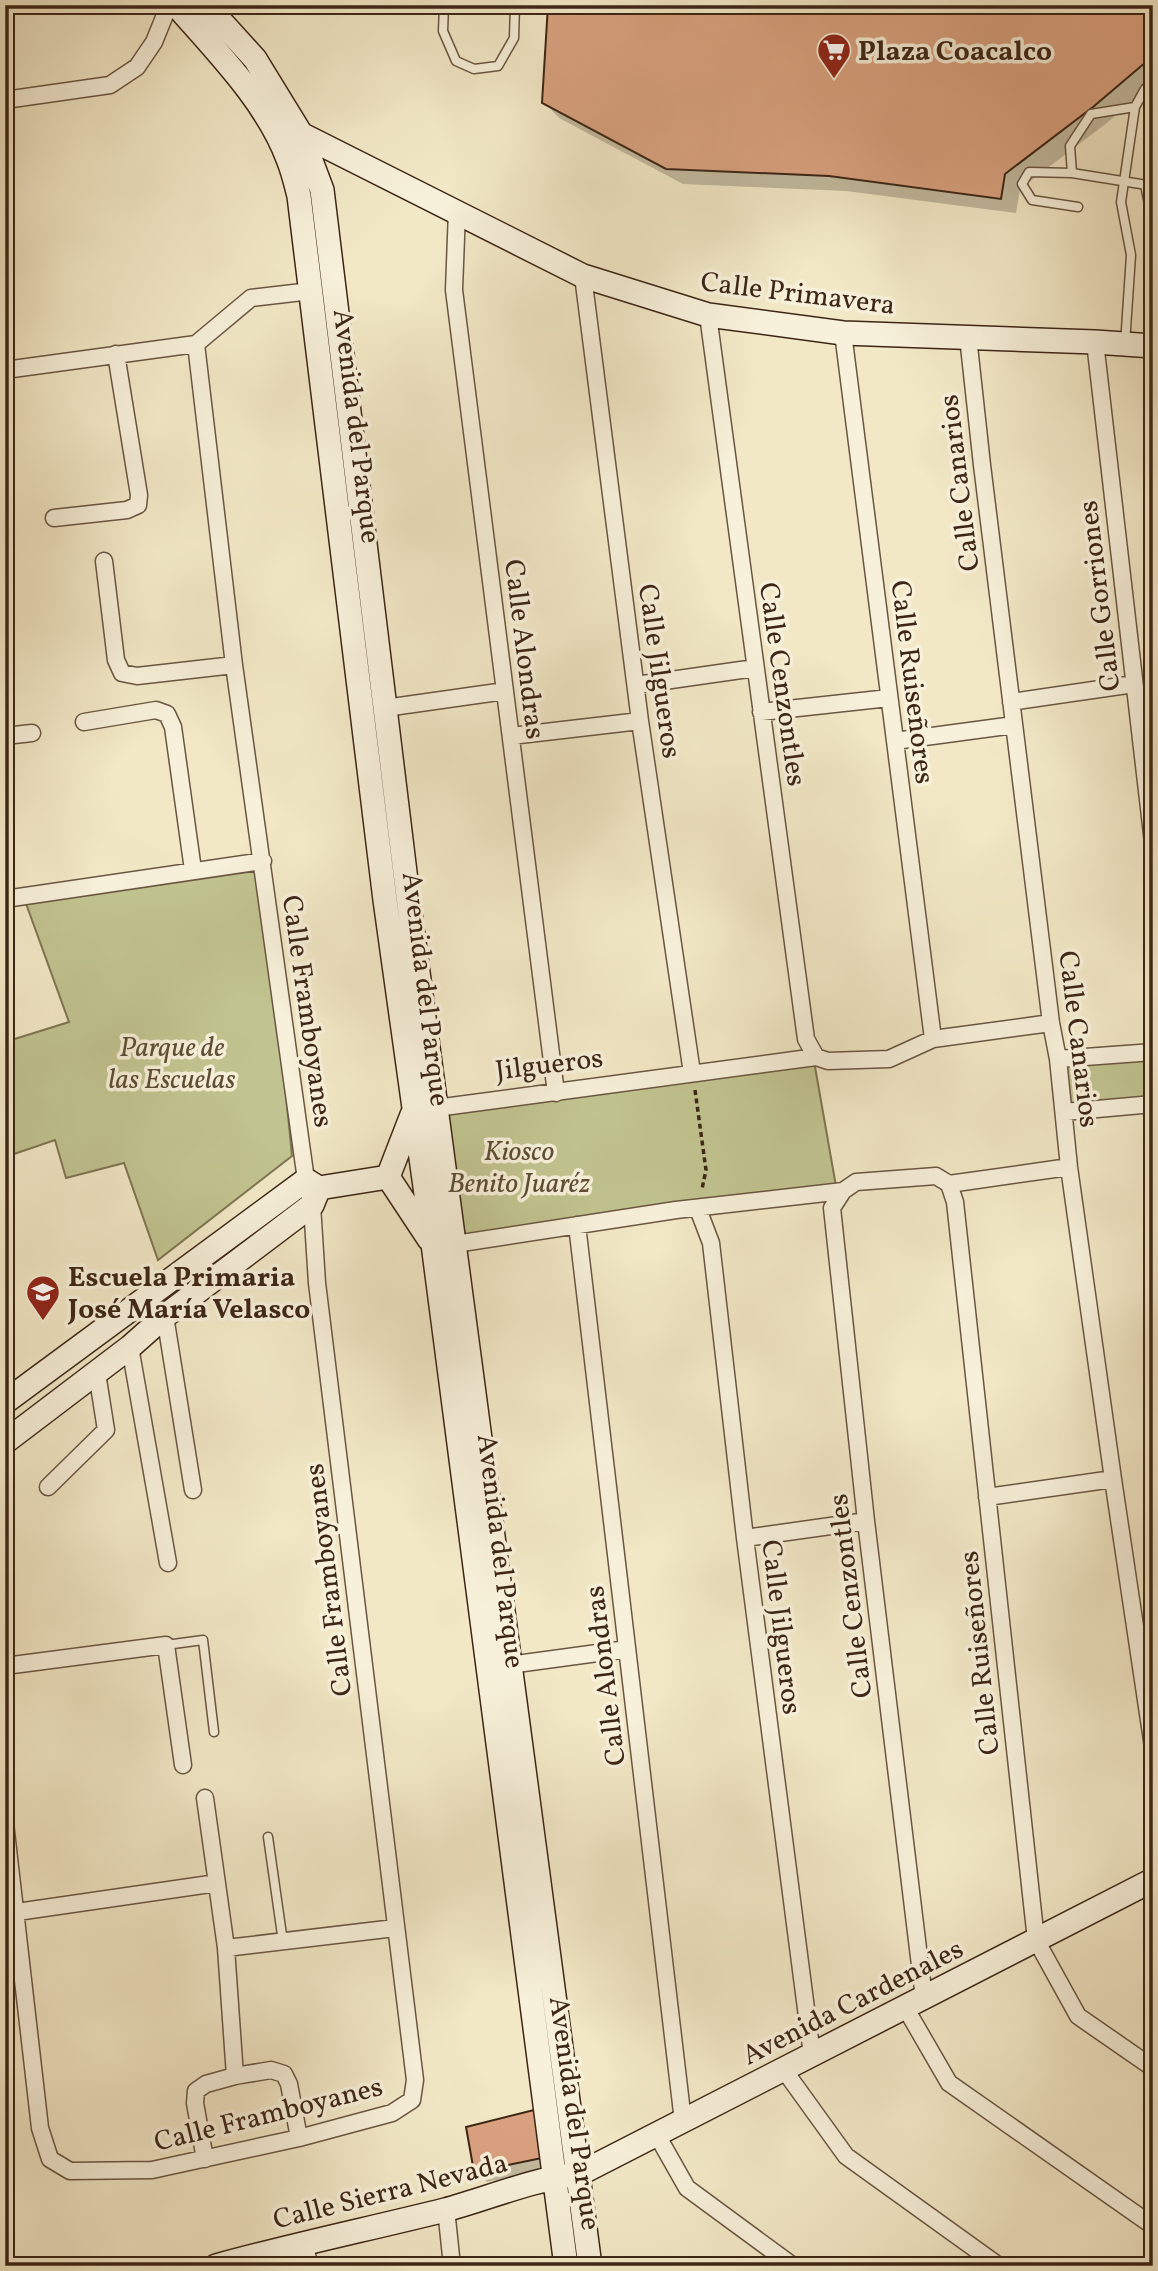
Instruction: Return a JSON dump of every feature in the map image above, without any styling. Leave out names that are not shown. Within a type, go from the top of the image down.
[{"type":"street","points":[[5,100],[110,85],[137,67],[154,42],[169,5]]},
{"type":"street","name":"Avenida del Parque","points":[[176,5],[236,73],[267,118],[288,157],[299,196],[424,1109],[509,1665],[568,2176],[566,2266]]},
{"type":"street","name":"Avenida del Parque","points":[[206,5],[255,60],[301,134],[322,190],[385,708],[424,1109]]},
{"type":"street","name":"Calle Primavera","points":[[267,118],[583,276],[708,315],[843,333],[1153,346]]},
{"type":"street","name":"Calle Alondras","points":[[457,211],[454,290],[556,1093]]},
{"type":"street","name":"Calle Jilgueros","points":[[583,276],[640,721],[692,1073]]},
{"type":"street","points":[[5,370],[196,344],[251,298],[311,291]]},
{"type":"street","name":"Calle Cenzontles","points":[[708,315],[806,1039],[816,1057]]},
{"type":"street","name":"Calle Ruiseñores","points":[[843,333],[933,1039]]},
{"type":"street","name":"Calle Canarios","points":[[968,337],[1051,1023],[1058,1059],[1069,1167],[1153,1746]]},
{"type":"street","name":"Calle Gorriones","points":[[1095,342],[1153,844]]},
{"type":"street","name":"Calle Framboyanes","points":[[5,1823],[40,2128],[50,2158],[70,2171],[152,2169],[299,2138],[393,2113],[412,2100],[415,2080],[317,1283],[312,1191],[234,665],[196,344]]},
{"type":"street","points":[[54,518],[127,510],[138,505],[139,495],[116,354]]},
{"type":"street","points":[[104,561],[116,660],[122,673],[137,676],[234,665]]},
{"type":"street","points":[[636,685],[755,668]]},
{"type":"street","points":[[1011,702],[1134,684]]},
{"type":"street","points":[[385,708],[505,691]]},
{"type":"street","points":[[761,712],[890,698]]},
{"type":"street","points":[[85,722],[156,710],[167,714],[173,727],[193,870]]},
{"type":"street","points":[[511,736],[640,721]]},
{"type":"street","points":[[895,741],[1014,725]]},
{"type":"street","points":[[5,736],[32,733]]},
{"type":"street","points":[[5,900],[262,861]]},
{"type":"street","name":"Jilgueros","points":[[424,1109],[816,1057],[828,1061],[889,1059],[933,1039],[1051,1023]]},
{"type":"street","points":[[1058,1059],[1153,1052]]},
{"type":"street","points":[[1064,1112],[1153,1104]]},
{"type":"street","points":[[388,1177],[424,1109]]},
{"type":"street","points":[[388,1177],[444,1244],[676,1210],[842,1191],[856,1182],[936,1176],[949,1184],[1069,1167]]},
{"type":"street","points":[[5,1402],[312,1191],[388,1177]]},
{"type":"street","name":"Calle Ruiseñores","points":[[949,1184],[955,1202],[1036,1940],[1078,2016],[1153,2068]]},
{"type":"street","points":[[5,1442],[130,1348],[165,1315],[312,1191]]},
{"type":"street","name":"Calle Cenzontles","points":[[842,1191],[832,1208],[914,2003],[948,2083],[1153,2226]]},
{"type":"street","name":"Calle Jilgueros","points":[[698,1209],[711,1242],[745,1538],[812,2055]]},
{"type":"street","name":"Calle Alondras","points":[[577,1225],[683,2122]]},
{"type":"street","name":"Avenida del Parque","points":[[444,1244],[517,1900],[568,2176],[590,2266]]},
{"type":"street","points":[[165,1315],[193,1490]]},
{"type":"street","points":[[130,1348],[168,1563]]},
{"type":"street","points":[[48,1487],[106,1430],[97,1373]]},
{"type":"street","points":[[987,1497],[1113,1479]]},
{"type":"street","points":[[745,1538],[866,1521]]},
{"type":"street","points":[[5,1666],[166,1645],[183,1765]]},
{"type":"street","points":[[509,1665],[627,1650]]},
{"type":"street","points":[[205,1798],[226,1948],[235,2076]]},
{"type":"street","name":"Avenida Cardenales","points":[[568,2176],[683,2122],[1153,1880]]},
{"type":"street","points":[[17,1912],[217,1883]]},
{"type":"street","points":[[226,1948],[396,1928]]},
{"type":"street","points":[[205,2159],[195,2103],[196,2091],[206,2084],[235,2076],[271,2070],[284,2074],[289,2084],[299,2138]]},
{"type":"street","points":[[784,2070],[846,2156],[999,2266]]},
{"type":"street","points":[[657,2134],[687,2188],[793,2266]]},
{"type":"street","name":"Calle Sierra Nevada","points":[[216,2266],[305,2242],[446,2210],[568,2176]]},
{"type":"street","points":[[446,2210],[452,2266]]},
{"type":"street","points":[[305,2242],[309,2266]]},
{"type":"lane","points":[[444,5],[443,31],[456,61],[474,69],[498,66],[514,38],[515,5]]},
{"type":"lane","points":[[1125,344],[1130,255],[1121,202],[1135,107],[1145,89],[1153,82]]},
{"type":"lane","points":[[1072,173],[1070,146],[1091,114],[1135,107]]},
{"type":"lane","points":[[1078,207],[1032,200],[1022,184],[1029,172],[1072,173],[1149,185],[1150,209],[1153,211]]},
{"type":"lane","points":[[166,1645],[203,1640],[214,1732]]},
{"type":"lane","points":[[268,1837],[283,1942]]},
{"type":"path","points":[[692,1073],[706,1170],[698,1209]]},
{"type":"green space","name":"Parque de las Escuelas","points":[[263,861],[292,1156],[158,1260],[124,1163],[66,1178],[55,1140],[5,1157],[5,1042],[69,1022],[24,898]]},
{"type":"green space","points":[[1153,1052],[1153,1104],[1064,1112],[1058,1059]]},
{"type":"green space","name":"Kiosco Benito Juaréz","points":[[814,1061],[837,1192],[456,1243],[436,1108]]},
{"type":"building","name":"Plaza Coacalco","points":[[548,5],[1153,5],[1153,56],[1093,107],[1005,174],[1001,199],[829,176],[666,169],[542,103]]},
{"type":"building","points":[[538,2109],[542,2158],[474,2172],[466,2127]]},
{"type":"place","name":"Plaza Coacalco","points":[[834,80]]},
{"type":"place","name":"Escuela Primaria José María Velasco","points":[[43,1322]]}]
